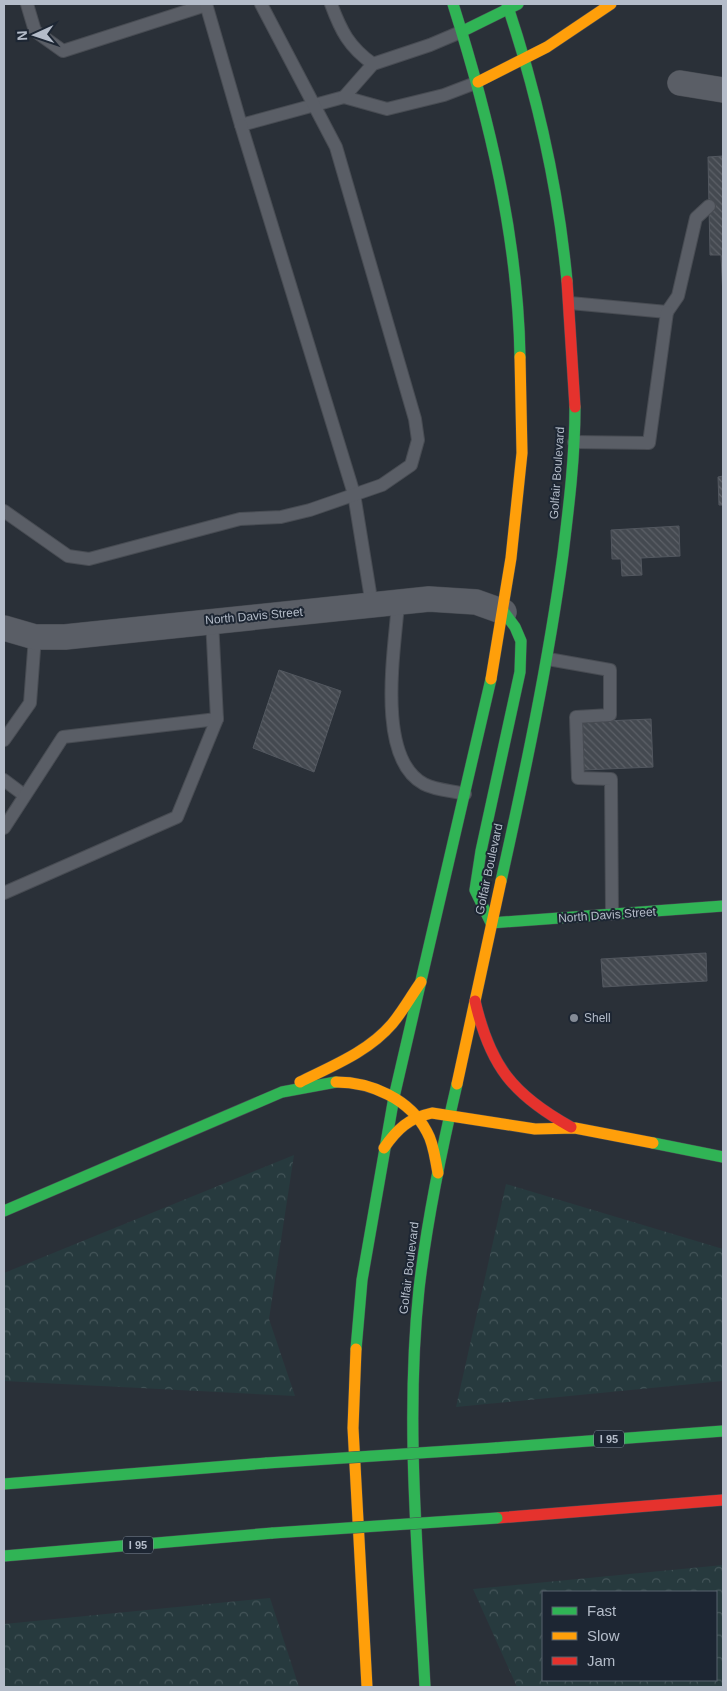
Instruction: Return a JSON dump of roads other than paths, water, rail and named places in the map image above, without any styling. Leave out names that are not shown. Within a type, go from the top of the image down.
[{"type":"main road","points":[[367,1687],[353,1428],[354,1376],[362,1280],[394,1097],[486,707],[504,612],[522,453],[517,296],[508,228],[492,142],[478,82],[453,4]]},
{"type":"main road","points":[[478,82],[526,59],[568,35],[612,4]]},
{"type":"main road","points":[[463,31],[511,5]]},
{"type":"main road","name":"Golfair Boulevard","points":[[425,1687],[413,1446],[413,1389],[415,1336],[426,1234],[548,659],[564,558],[574,442],[570,303],[557,200],[526,59],[511,5]]},
{"type":"main road","points":[[492,923],[476,890],[481,851],[520,672],[521,641],[515,627],[504,612]]},
{"type":"main road","name":"North Davis Street","points":[[492,923],[723,906]]},
{"type":"main road","points":[[4,1211],[282,1092],[364,1048],[387,1029],[421,982]]},
{"type":"main road","points":[[475,1001],[481,1032],[492,1058],[502,1075],[516,1091],[543,1113],[575,1128]]},
{"type":"main road","points":[[282,1092],[318,1084],[354,1083],[394,1097],[416,1116],[432,1142],[438,1173]]},
{"type":"main road","points":[[384,1148],[398,1128],[416,1116],[432,1113],[535,1129],[575,1128],[723,1157]]},
{"type":"main road","name":"I 95","points":[[4,1484],[267,1463],[723,1431]]},
{"type":"main road","name":"I 95","points":[[4,1556],[723,1500]]},
{"type":"street","points":[[680,83],[723,90]]},
{"type":"street","name":"North Davis Street","points":[[4,628],[35,637],[66,636],[429,599],[476,602],[504,612]]},
{"type":"lane","points":[[27,4],[35,31],[63,51],[206,4],[354,494],[372,605]]},
{"type":"lane","points":[[4,511],[68,556],[89,559],[240,519],[281,517],[310,510],[382,485],[411,465],[418,440],[415,420],[336,147],[261,4]]},
{"type":"lane","points":[[331,4],[342,31],[357,53],[373,64]]},
{"type":"lane","points":[[344,97],[373,64],[430,45],[463,31]]},
{"type":"lane","points":[[241,125],[344,97],[387,109],[444,95],[478,82]]},
{"type":"lane","points":[[574,442],[649,443],[667,312],[678,296],[696,218],[709,206]]},
{"type":"lane","points":[[570,303],[667,312]]},
{"type":"lane","points":[[398,603],[392,708],[395,739],[405,767],[424,784],[465,794]]},
{"type":"lane","points":[[4,893],[177,817],[217,719],[212,620]]},
{"type":"lane","points":[[4,740],[30,703],[35,637]]},
{"type":"lane","points":[[548,659],[610,670],[610,715],[576,717],[578,778],[611,779],[612,914]]},
{"type":"lane","points":[[4,828],[63,737],[217,719]]},
{"type":"lane","points":[[4,780],[24,795]]},
{"type":"place","name":"Shell","points":[[574,1018]]}]
